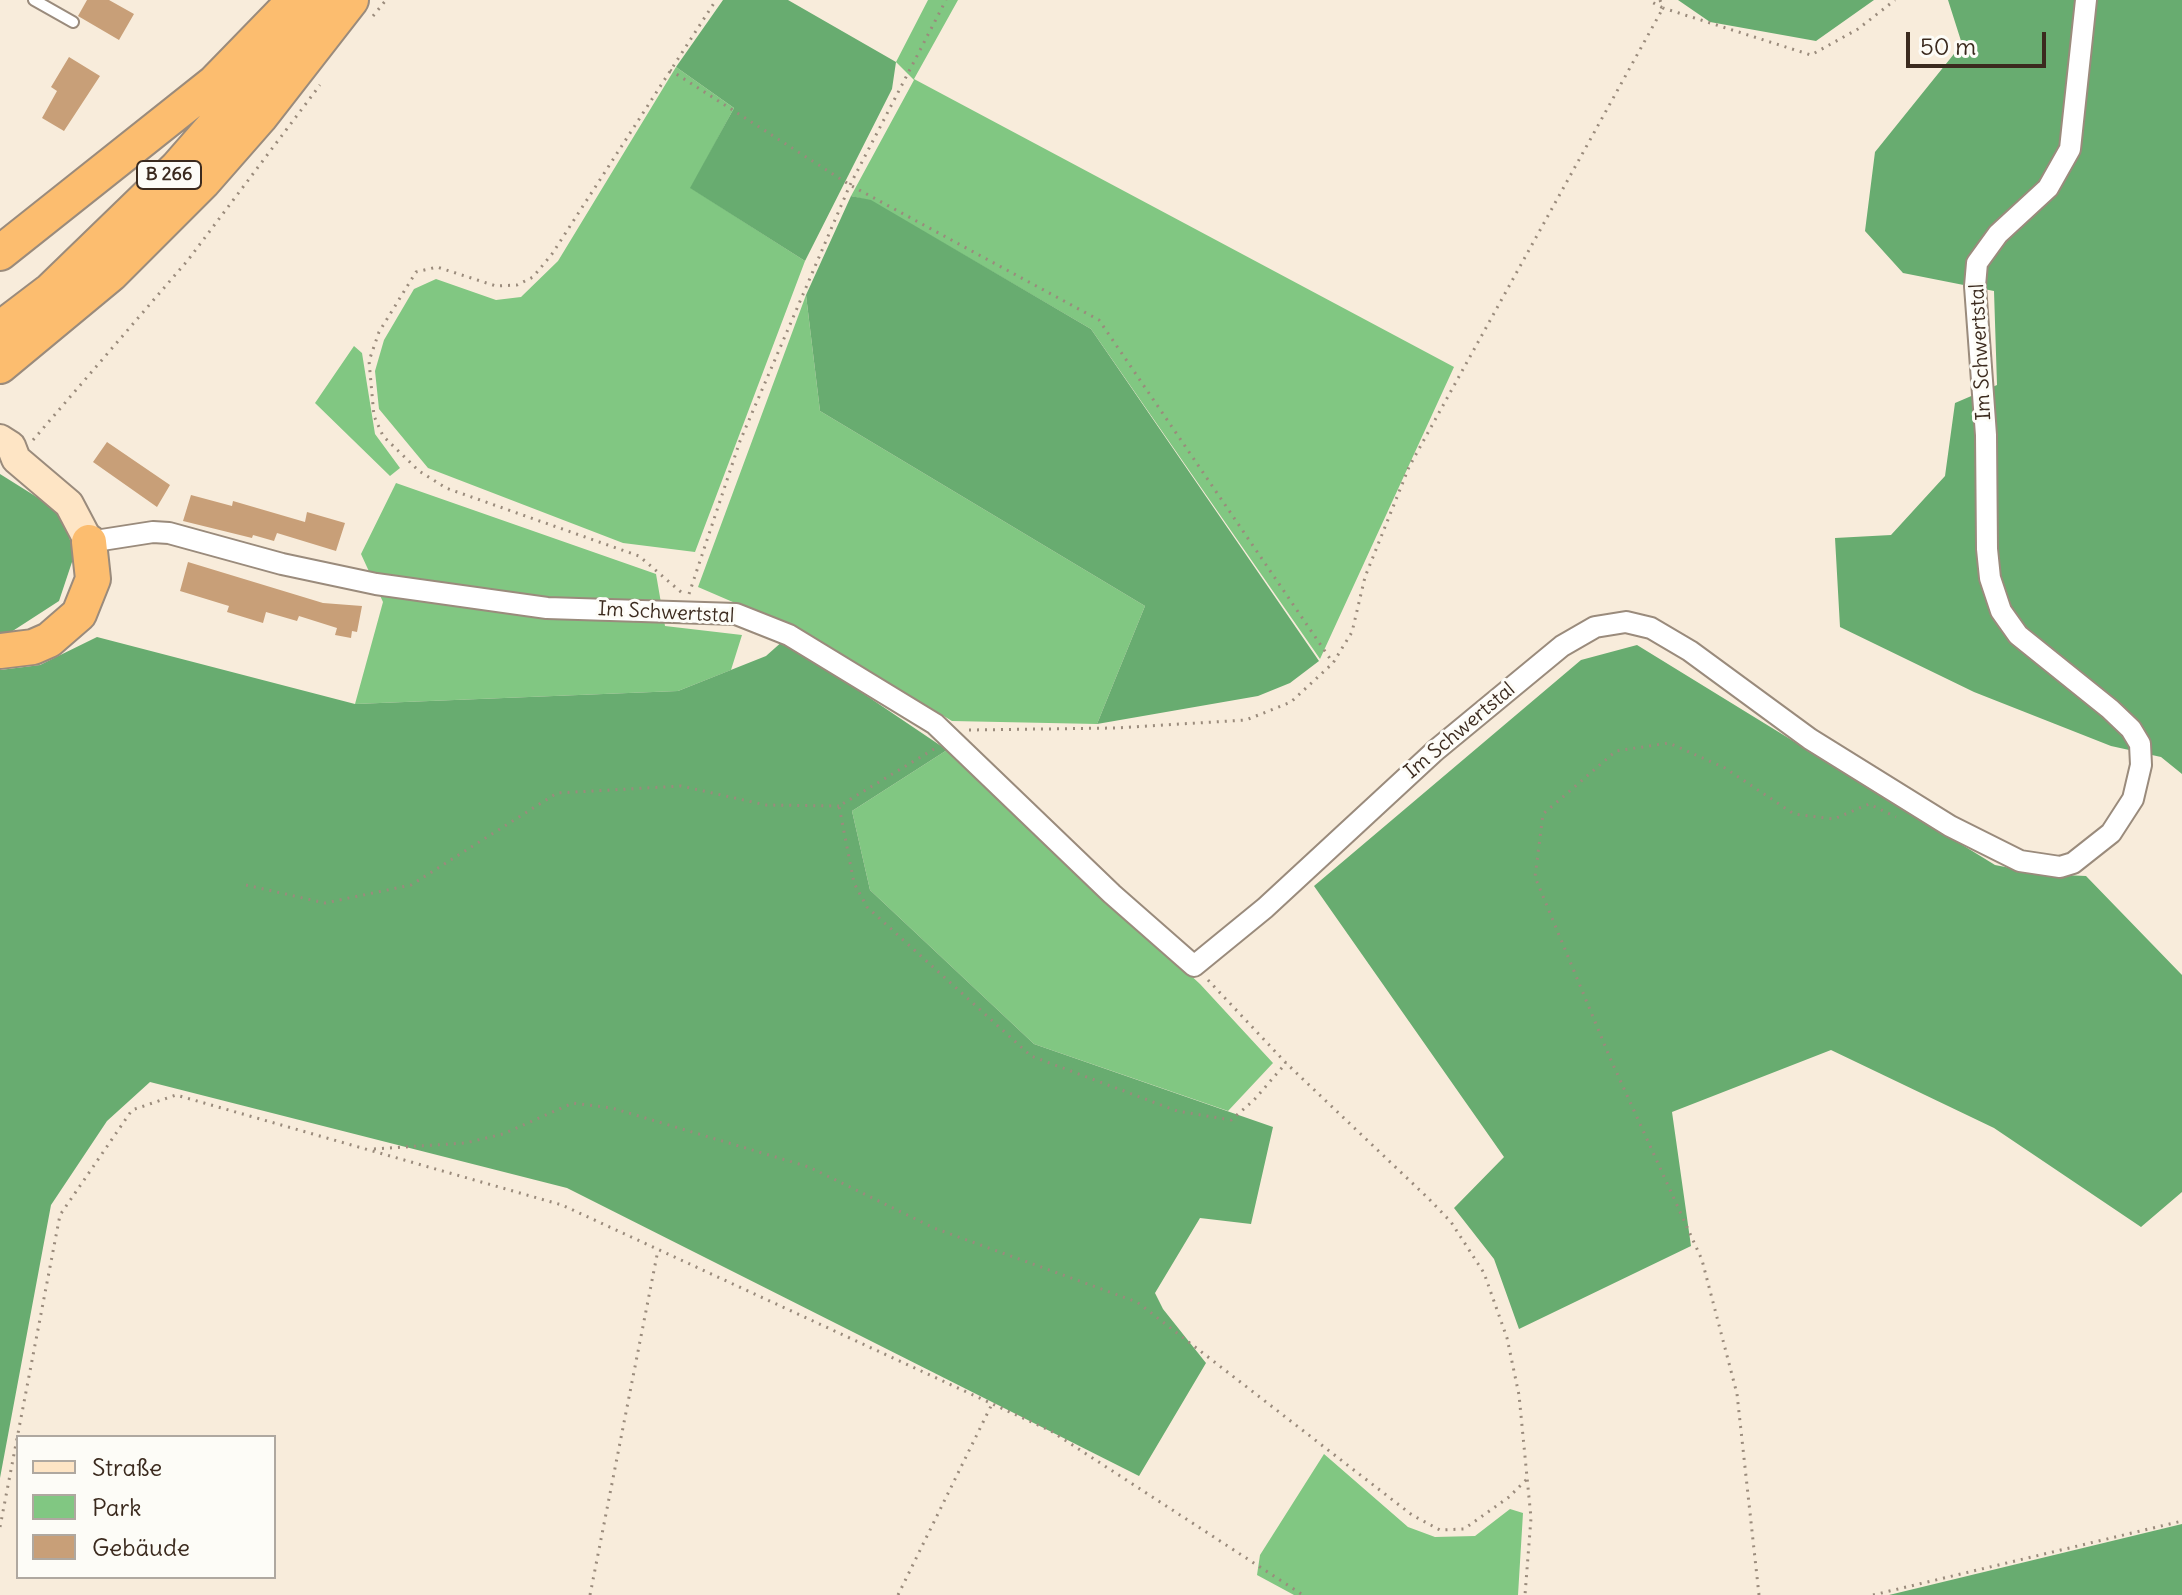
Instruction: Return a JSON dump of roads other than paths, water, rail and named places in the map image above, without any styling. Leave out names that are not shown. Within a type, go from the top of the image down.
[{"type":"highway","name":"B 266","points":[[0,253],[214,83],[294,0]]},
{"type":"highway","name":"B 266","points":[[0,329],[51,290],[177,168],[268,64],[316,0]]},
{"type":"highway","name":"B 266","points":[[0,366],[111,274],[203,182],[359,12]]},
{"type":"highway","points":[[0,651],[33,647],[49,640],[79,614],[93,579],[89,542]]},
{"type":"main road","points":[[5,452],[69,504],[89,542]]},
{"type":"street","name":"Im Schwertstal","points":[[89,542],[153,532],[169,533],[282,564],[376,584],[547,608],[736,614],[789,635],[953,737],[1112,894],[1194,966],[1265,908],[1436,750],[1562,646],[1595,627],[1626,622],[1651,628],[1690,651],[1810,739],[1894,793],[2020,861],[2060,867],[2073,863],[2111,833],[2133,799],[2141,765],[2140,744],[2131,729],[2110,709],[2018,635],[2001,611],[1990,578],[1986,435],[1975,286],[1977,263],[1998,234],[2048,188],[2070,149],[2086,0]]},
{"type":"lane","points":[[34,0],[73,22]]}]
